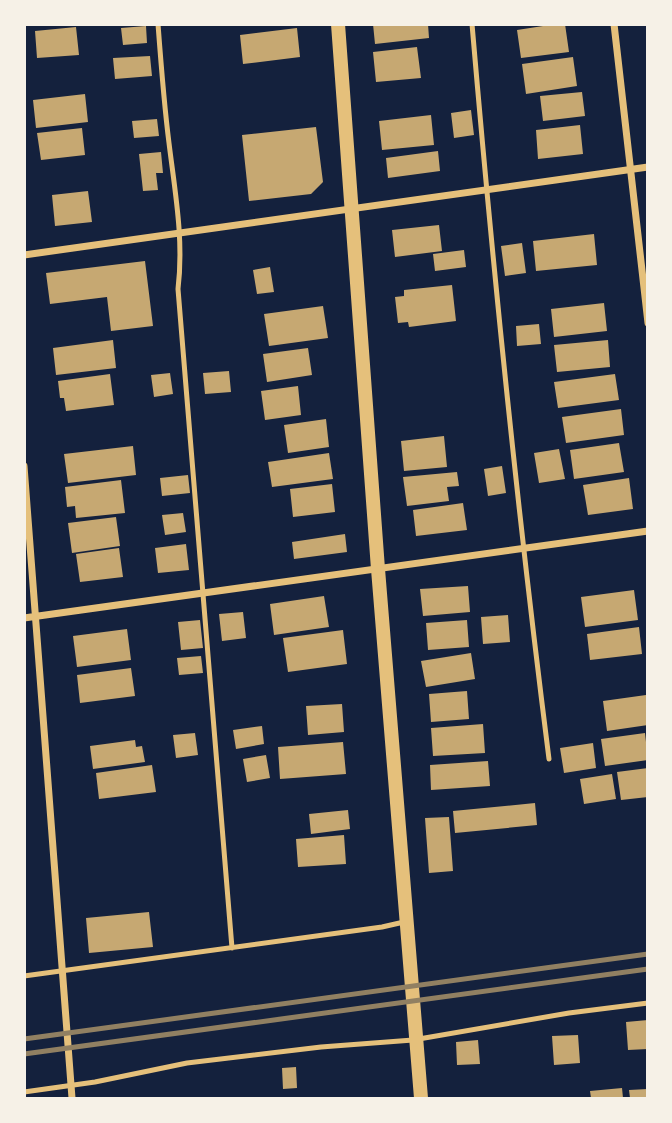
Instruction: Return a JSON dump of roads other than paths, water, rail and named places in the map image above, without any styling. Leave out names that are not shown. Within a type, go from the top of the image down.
[{"type":"main road","points":[[338,24],[378,569],[421,1098]]},
{"type":"street","points":[[614,24],[648,323]]},
{"type":"street","points":[[24,255],[648,167]]},
{"type":"street","points":[[24,466],[72,1098]]},
{"type":"street","points":[[24,618],[648,531]]},
{"type":"lane","points":[[158,24],[180,232],[178,289],[232,948]]},
{"type":"lane","points":[[472,24],[523,548],[549,759]]},
{"type":"lane","points":[[24,976],[382,927],[407,921]]},
{"type":"lane","points":[[24,1092],[71,1086],[187,1063],[321,1047],[417,1040],[569,1013],[648,1003]]},
{"type":"railway","points":[[24,1039],[648,954]]},
{"type":"railway","points":[[24,1054],[648,969]]}]
